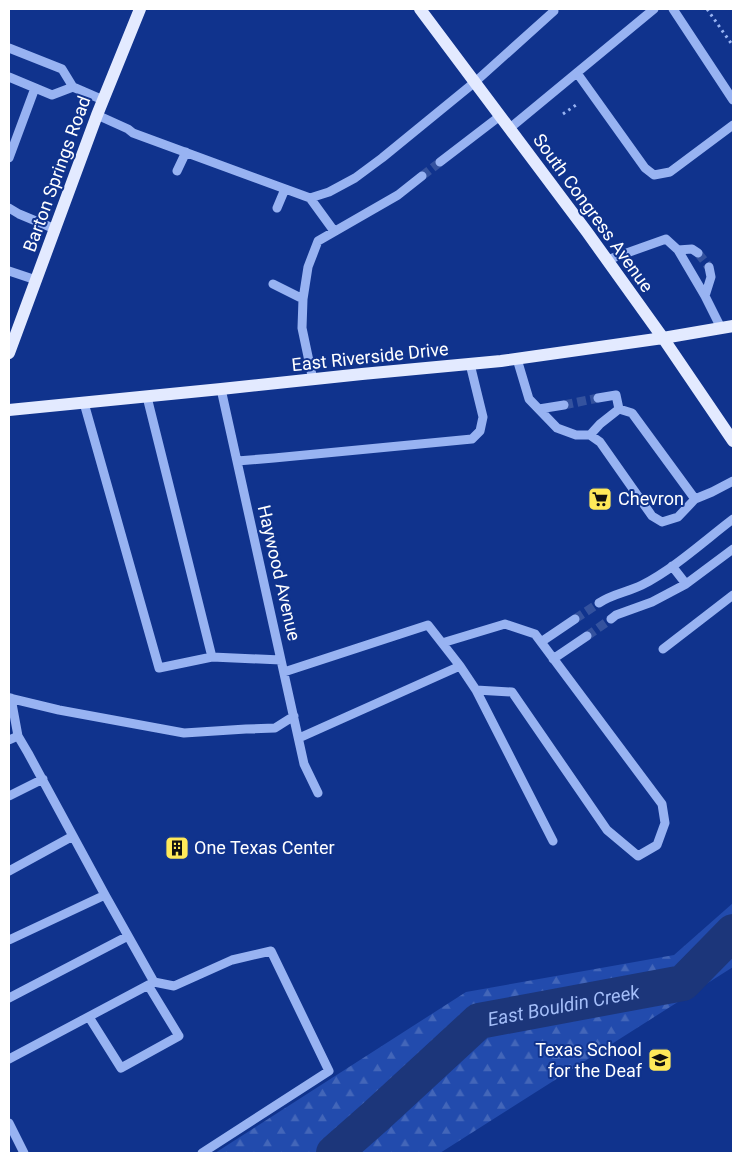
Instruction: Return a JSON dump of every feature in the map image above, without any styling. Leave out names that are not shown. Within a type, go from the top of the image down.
[{"type":"main road","name":"Barton Springs Road","points":[[9,353],[97,115],[140,9]]},
{"type":"main road","name":"South Congress Avenue","points":[[420,9],[607,260],[733,441]]},
{"type":"main road","name":"East Riverside Drive","points":[[9,410],[517,359],[727,327]]},
{"type":"street","points":[[510,128],[654,9]]},
{"type":"street","points":[[673,9],[733,100]]},
{"type":"street","points":[[310,198],[329,192],[355,178],[382,158],[475,82],[554,11]]},
{"type":"street","points":[[9,48],[62,69],[73,87],[103,100]]},
{"type":"street","points":[[577,73],[645,168],[654,175],[670,172],[733,125]]},
{"type":"street","points":[[9,78],[52,95],[73,87]]},
{"type":"street","points":[[9,158],[35,88]]},
{"type":"street","points":[[97,115],[133,133],[310,198],[334,231]]},
{"type":"street","points":[[440,162],[500,116]]},
{"type":"street","points":[[177,170],[186,152]]},
{"type":"street","points":[[313,380],[302,328],[303,299],[308,267],[318,241],[398,194],[422,176]]},
{"type":"street","points":[[277,208],[286,189]]},
{"type":"street","points":[[9,208],[55,229]]},
{"type":"street","points":[[607,260],[666,239],[678,250],[705,296],[727,327]]},
{"type":"street","points":[[678,250],[692,249],[698,253]]},
{"type":"street","points":[[705,296],[711,277],[709,267]]},
{"type":"street","points":[[9,271],[36,280]]},
{"type":"street","points":[[273,284],[303,299]]},
{"type":"street","points":[[517,359],[529,399],[557,428],[576,435],[590,435],[600,442],[652,516],[662,522],[678,517],[695,498],[733,481]]},
{"type":"street","points":[[237,461],[472,440],[480,431],[483,417],[470,364]]},
{"type":"street","name":"Haywood Avenue","points":[[221,390],[304,764],[318,793]]},
{"type":"street","points":[[598,398],[616,395],[619,409]]},
{"type":"street","points":[[147,396],[212,657]]},
{"type":"street","points":[[84,403],[159,668],[212,657],[281,660]]},
{"type":"street","points":[[539,409],[564,405]]},
{"type":"street","points":[[590,435],[600,424],[619,409]]},
{"type":"street","points":[[619,409],[632,412],[695,498]]},
{"type":"street","points":[[599,603],[606,598],[642,585],[672,566],[733,518]]},
{"type":"street","points":[[611,619],[616,615],[652,602],[686,584],[733,549]]},
{"type":"street","points":[[672,566],[686,584]]},
{"type":"street","points":[[663,649],[733,595]]},
{"type":"street","points":[[541,642],[575,619]]},
{"type":"street","points":[[442,643],[505,624],[535,634],[662,804],[665,823],[657,845],[638,856],[607,830],[512,692],[476,690]]},
{"type":"street","points":[[284,672],[428,625],[476,690],[553,841]]},
{"type":"street","points":[[553,659],[587,636]]},
{"type":"street","points":[[299,738],[460,666]]},
{"type":"street","points":[[89,1017],[120,1068],[179,1036],[128,936],[18,736],[10,698],[59,710],[184,733],[246,728],[275,728],[294,716]]},
{"type":"street","points":[[9,740],[18,736]]},
{"type":"street","points":[[9,796],[43,780]]},
{"type":"street","points":[[9,871],[73,836]]},
{"type":"street","points":[[9,940],[105,894]]},
{"type":"street","points":[[9,998],[128,936]]},
{"type":"street","points":[[9,1059],[151,983],[174,986],[232,960],[271,951],[330,1071],[202,1153]]},
{"type":"street","points":[[9,1123],[24,1153]]},
{"type":"path","points":[[707,9],[733,46]]},
{"type":"path","points":[[563,114],[576,105]]},
{"type":"green space","points":[[733,903],[733,967],[440,1153],[215,1153],[466,992],[674,955]]},
{"type":"waterway","name":"East Bouldin Creek","points":[[334,1153],[479,1021],[683,983],[733,932]]},
{"type":"tunnel","points":[[422,176],[440,162]]},
{"type":"tunnel","points":[[698,253],[709,267]]},
{"type":"tunnel","points":[[564,405],[598,398]]},
{"type":"tunnel","points":[[575,619],[599,603]]},
{"type":"tunnel","points":[[587,636],[611,619]]},
{"type":"place","name":"Chevron","points":[[600,499]]},
{"type":"place","name":"One Texas Center","points":[[177,848]]},
{"type":"place","name":"Texas School for the Deaf","points":[[660,1060]]}]
